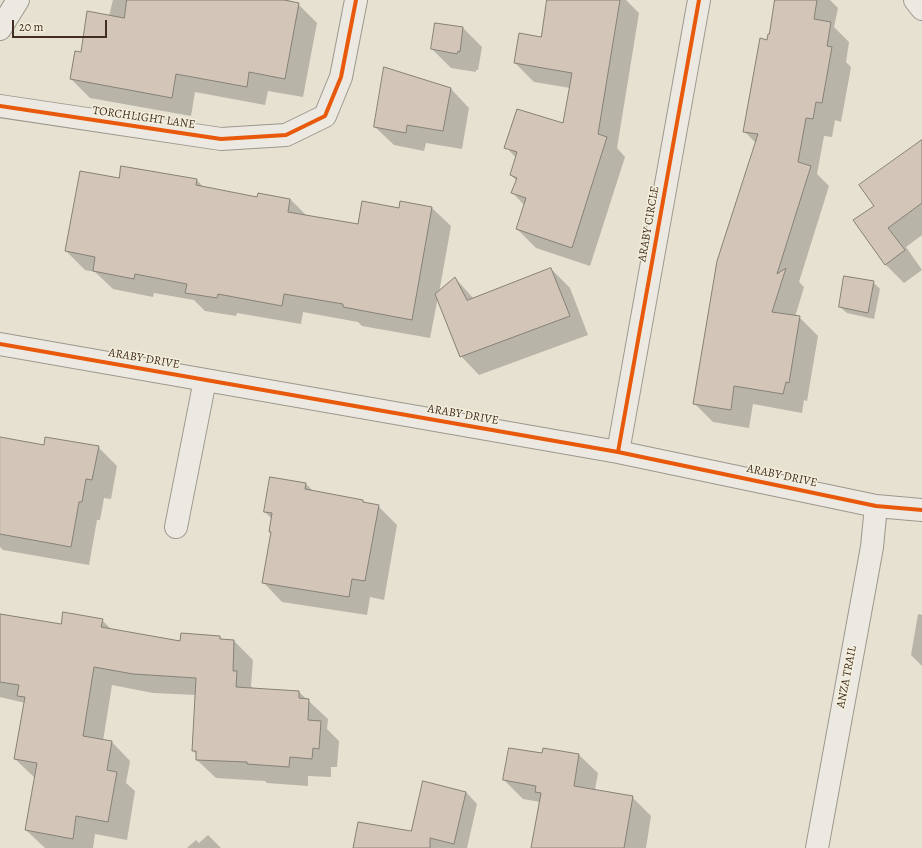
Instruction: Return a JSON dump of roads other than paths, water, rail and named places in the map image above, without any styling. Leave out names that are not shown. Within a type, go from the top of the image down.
[{"type":"street","points":[[0,29],[18,0]]},
{"type":"street","name":"TORCHLIGHT LANE","points":[[0,106],[221,139],[286,135],[325,116],[341,77],[356,0]]},
{"type":"street","name":"ARABY CIRCLE","points":[[618,452],[699,0]]},
{"type":"street","points":[[915,0],[922,9]]},
{"type":"street","name":"ARABY DRIVE","points":[[0,344],[618,452],[876,506],[922,510]]},
{"type":"street","points":[[176,527],[205,380]]},
{"type":"street","name":"ANZA TRAIL","points":[[817,848],[872,547],[876,506]]}]
